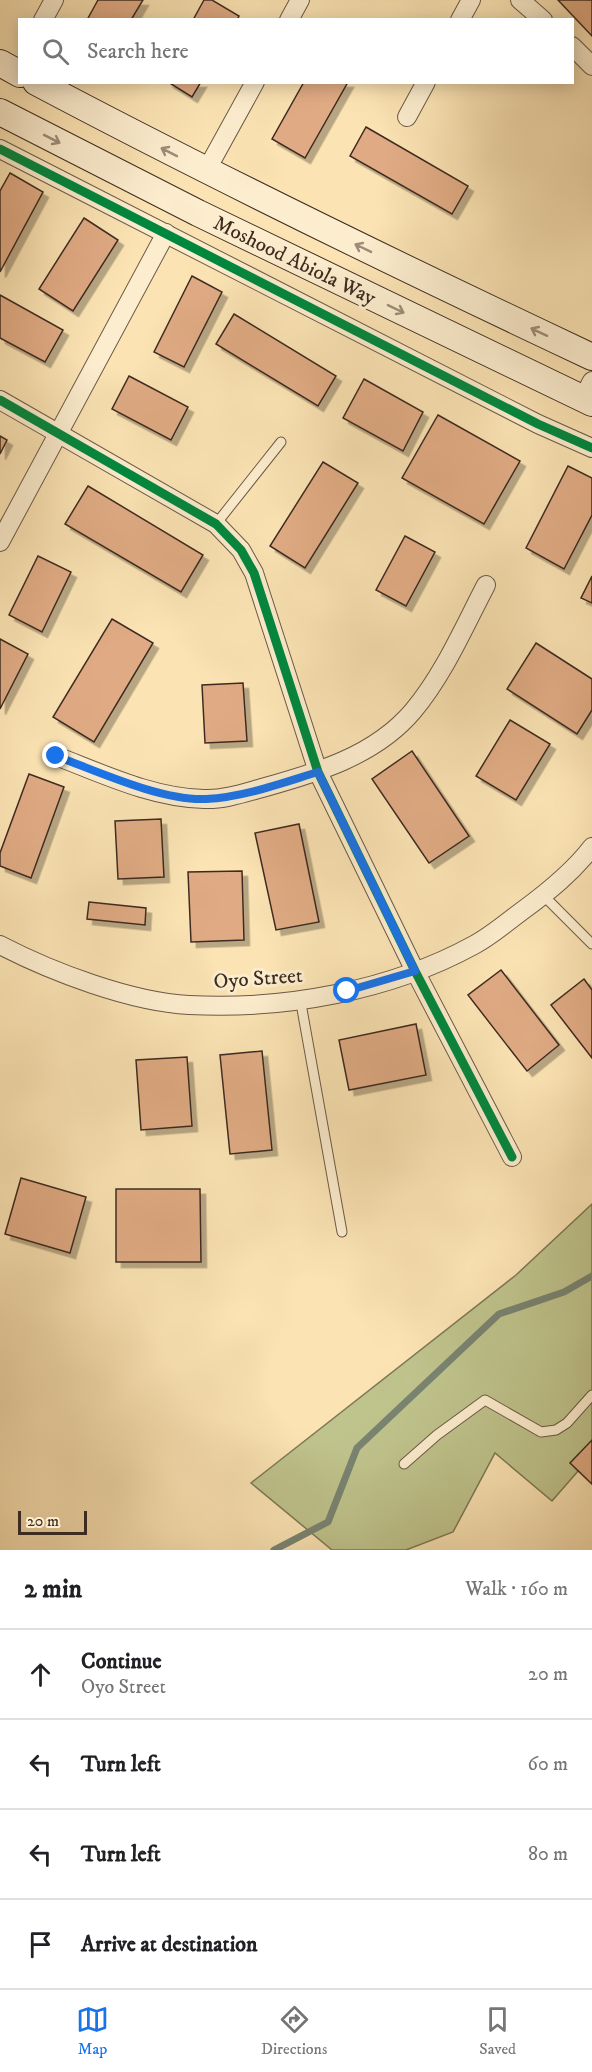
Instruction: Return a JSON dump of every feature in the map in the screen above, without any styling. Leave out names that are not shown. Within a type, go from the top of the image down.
[{"type":"main road","name":"Moshood Abiola Way","points":[[42,84],[206,171],[592,357]]},
{"type":"main road","name":"Moshood Abiola Way","points":[[0,112],[208,218],[589,394]]},
{"type":"street","points":[[44,18],[54,0]]},
{"type":"street","points":[[291,18],[300,0]]},
{"type":"street","points":[[461,18],[471,0]]},
{"type":"street","points":[[520,0],[541,18]]},
{"type":"street","points":[[574,47],[592,66]]},
{"type":"street","points":[[206,171],[254,84]]},
{"type":"street","points":[[407,117],[425,84]]},
{"type":"street","points":[[0,149],[538,424],[592,448]]},
{"type":"street","points":[[0,542],[165,233]]},
{"type":"street","points":[[0,400],[216,524],[241,550],[254,573],[318,772],[415,971],[512,1157]]},
{"type":"street","points":[[56,756],[152,791],[205,799],[242,793],[318,772],[361,752],[390,733],[413,710],[446,661],[486,585]]},
{"type":"street","name":"Oyo Street","points":[[0,945],[29,960],[128,995],[188,1005],[273,1002],[347,991],[415,971],[475,945],[543,895],[580,863],[592,847]]},
{"type":"lane","points":[[216,524],[281,442]]},
{"type":"lane","points":[[543,895],[592,944]]},
{"type":"lane","points":[[300,998],[342,1232]]},
{"type":"lane","points":[[404,1464],[437,1434],[485,1400],[541,1432],[556,1430],[567,1423],[592,1395]]},
{"type":"green space","points":[[592,1204],[592,1455],[552,1501],[495,1453],[453,1532],[406,1550],[332,1550],[251,1483],[516,1275]]},
{"type":"building","points":[[98,0],[143,0],[132,18],[88,18]]},
{"type":"building","points":[[204,0],[212,0],[239,16],[238,18],[194,18]]},
{"type":"building","points":[[558,0],[592,0],[592,36]]},
{"type":"building","points":[[171,84],[200,84],[192,97]]},
{"type":"building","points":[[303,84],[347,84],[305,158],[272,139]]},
{"type":"building","points":[[366,127],[468,186],[452,214],[350,156]]},
{"type":"building","points":[[10,173],[43,192],[0,272],[0,191]]},
{"type":"building","points":[[84,218],[118,240],[73,311],[39,289]]},
{"type":"building","points":[[192,276],[222,292],[184,367],[154,352]]},
{"type":"building","points":[[0,295],[63,330],[45,362],[0,338]]},
{"type":"building","points":[[234,314],[336,376],[318,406],[216,344]]},
{"type":"building","points":[[129,376],[188,407],[171,440],[112,409]]},
{"type":"building","points":[[364,379],[423,412],[403,451],[343,418]]},
{"type":"building","points":[[438,415],[520,461],[484,524],[402,478]]},
{"type":"building","points":[[0,436],[7,440],[0,454]]},
{"type":"building","points":[[323,462],[358,483],[305,568],[270,546]]},
{"type":"building","points":[[568,466],[592,478],[592,515],[564,569],[526,548]]},
{"type":"building","points":[[88,486],[203,555],[181,592],[65,524]]},
{"type":"building","points":[[405,536],[435,552],[406,606],[376,590]]},
{"type":"building","points":[[38,556],[71,572],[42,632],[9,615]]},
{"type":"building","points":[[592,576],[592,603],[581,598]]},
{"type":"building","points":[[112,619],[153,643],[94,742],[53,717]]},
{"type":"building","points":[[0,639],[28,654],[0,709]]},
{"type":"building","points":[[536,643],[592,679],[592,710],[577,734],[507,689]]},
{"type":"building","points":[[243,683],[247,741],[205,743],[202,685]]},
{"type":"building","points":[[510,720],[550,744],[516,800],[476,776]]},
{"type":"building","points":[[412,751],[469,836],[429,863],[372,779]]},
{"type":"building","points":[[29,774],[64,787],[31,878],[0,866],[0,853]]},
{"type":"building","points":[[161,819],[164,877],[118,879],[115,821]]},
{"type":"building","points":[[299,824],[319,922],[276,930],[255,833]]},
{"type":"building","points":[[242,871],[244,940],[191,942],[188,872]]},
{"type":"building","points":[[89,902],[146,908],[145,925],[87,919]]},
{"type":"building","points":[[501,970],[559,1045],[527,1071],[468,995]]},
{"type":"building","points":[[584,979],[592,990],[592,1058],[551,1005]]},
{"type":"building","points":[[416,1024],[426,1075],[349,1090],[339,1040]]},
{"type":"building","points":[[262,1051],[272,1150],[230,1154],[220,1055]]},
{"type":"building","points":[[187,1057],[192,1126],[141,1130],[136,1060]]},
{"type":"building","points":[[21,1178],[86,1197],[70,1253],[5,1234]]},
{"type":"building","points":[[116,1189],[200,1189],[201,1262],[116,1262]]},
{"type":"building","points":[[592,1440],[592,1484],[570,1463]]},
{"type":"waterway","points":[[274,1550],[328,1522],[357,1448],[499,1314],[564,1292],[592,1276]]},
{"type":"cycle path","points":[[0,149],[538,424],[592,448]]},
{"type":"cycle path","points":[[0,400],[216,524],[241,550],[254,573],[318,772],[415,971],[512,1157]]},
{"type":"route","points":[[56,756],[152,791],[205,799],[242,793],[318,772],[415,971],[347,991]]}]
